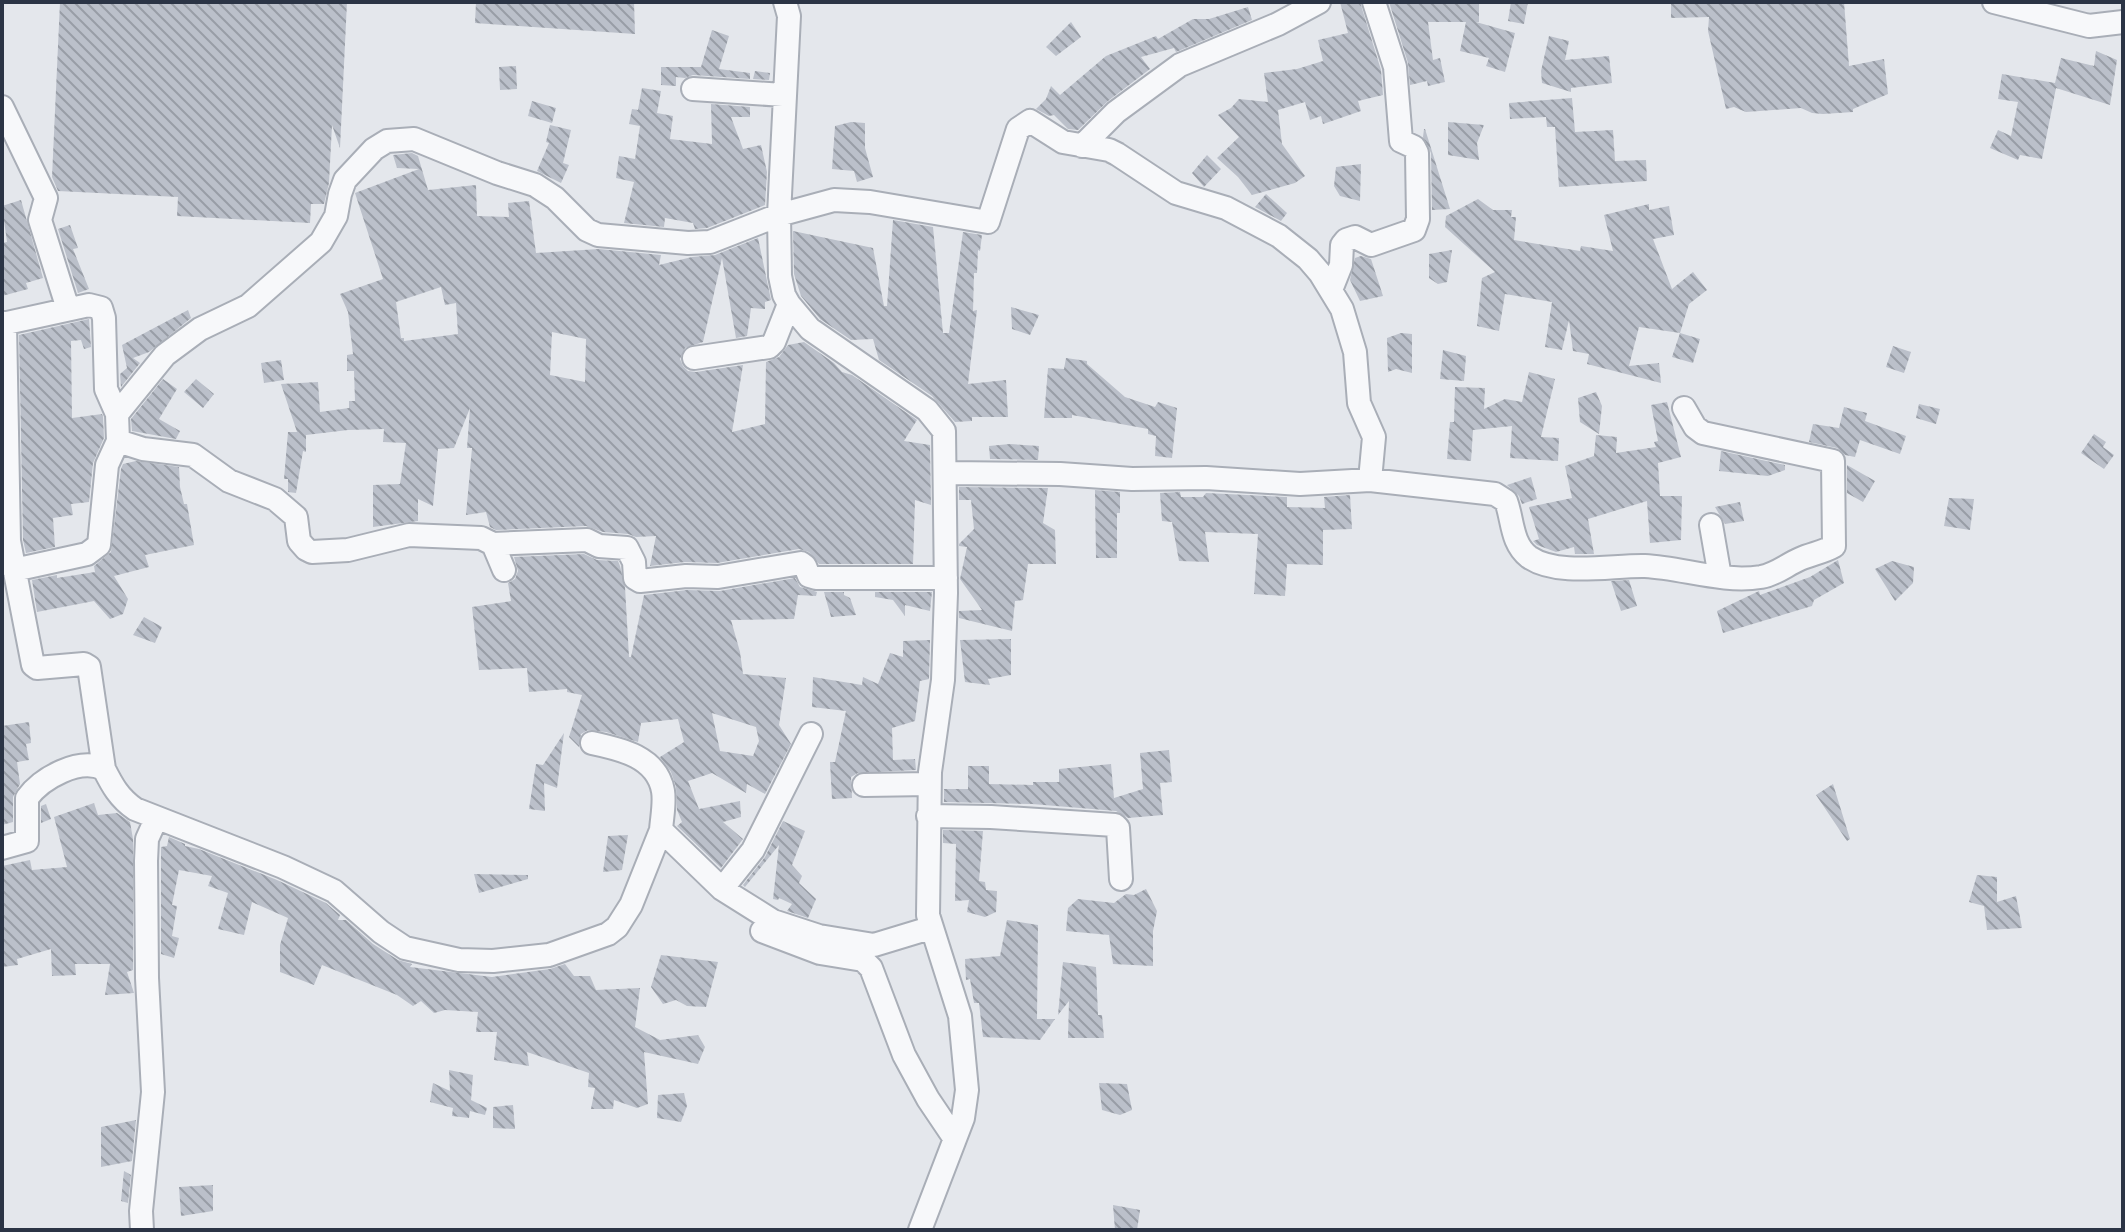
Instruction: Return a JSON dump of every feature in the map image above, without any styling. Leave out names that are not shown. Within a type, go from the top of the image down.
[{"type":"street","points":[[1082,146],[1116,112],[1180,65],[1278,24],[1319,2]]},
{"type":"street","points":[[1331,290],[1346,240],[1355,237],[1368,244],[1378,243],[1414,230],[1418,219],[1417,153],[1414,147],[1401,141],[1395,67],[1374,2]]},
{"type":"street","points":[[1994,2],[2089,26],[2123,22]]},
{"type":"street","points":[[787,9],[779,215],[780,276],[789,304],[810,329],[936,418],[944,431],[947,473],[943,680],[929,784],[928,905],[930,928],[960,1016],[965,1042],[967,1090],[963,1118],[920,1230]]},
{"type":"street","points":[[693,89],[783,95]]},
{"type":"street","points":[[2,107],[46,198],[40,220],[68,309]]},
{"type":"street","points":[[117,414],[165,355],[200,329],[248,306],[321,242],[336,216],[345,180],[374,149],[387,141],[414,139],[535,185],[555,198],[594,234],[699,243],[725,238],[779,215],[834,200],[870,202],[988,222],[1018,129],[1023,123],[1032,121],[1063,142],[1109,150],[1176,193],[1226,208],[1267,230],[1308,259],[1331,290],[1348,325],[1357,361],[1359,403],[1374,437],[1370,480]]},
{"type":"street","points":[[694,358],[769,347],[774,342],[789,304]]},
{"type":"street","points":[[14,570],[95,550],[99,545],[107,465],[118,441],[117,414],[106,389],[101,308],[89,305],[3,324],[9,541],[14,570],[35,667],[84,664],[91,670],[104,769],[125,802],[156,819],[239,849],[334,891],[381,932],[405,948],[459,960],[493,961],[549,955],[608,934],[617,927],[631,905],[661,830],[663,795],[653,770],[626,750],[592,743]]},
{"type":"street","points":[[947,473],[1060,474],[1117,479],[1206,478],[1300,484],[1370,480],[1502,497],[1518,543],[1529,556],[1544,563],[1582,570],[1643,566],[1742,579],[1764,576],[1834,546],[1834,463],[1829,458],[1786,452],[1703,433],[1695,427],[1684,408]]},
{"type":"street","points":[[118,441],[143,449],[193,455],[229,481],[275,499],[296,517],[299,541],[312,552],[348,550],[409,535],[481,538],[493,544],[587,540],[599,546],[623,546],[629,550],[635,578],[640,581],[686,576],[718,577],[801,563],[810,576],[816,578],[946,578]]},
{"type":"street","points":[[1711,525],[1720,577]]},
{"type":"street","points":[[493,544],[504,570]]},
{"type":"street","points":[[722,889],[753,850],[811,734]]},
{"type":"street","points":[[2,848],[27,841],[27,798],[36,788],[83,764],[104,769]]},
{"type":"street","points":[[864,785],[929,784]]},
{"type":"street","points":[[928,816],[1114,824],[1118,828],[1121,879]]},
{"type":"street","points":[[142,1230],[141,1211],[153,1092],[147,978],[146,861],[147,839],[156,819]]},
{"type":"street","points":[[661,830],[722,889],[760,915],[819,936],[879,945],[930,928]]},
{"type":"street","points":[[762,931],[820,953],[863,960],[871,968],[910,1067],[955,1139]]},
{"type":"building","points":[[60,2],[347,2],[340,148],[332,125],[329,183],[324,204],[311,204],[310,223],[177,216],[178,197],[58,191],[52,177]]},
{"type":"building","points":[[476,2],[634,2],[635,34],[475,23]]},
{"type":"building","points":[[1340,2],[1360,2],[1381,70],[1383,95],[1358,101],[1361,111],[1323,124],[1321,116],[1310,120],[1305,102],[1278,110],[1282,144],[1305,176],[1295,183],[1252,195],[1217,158],[1239,137],[1218,115],[1239,99],[1268,102],[1264,73],[1297,69],[1323,61],[1318,40],[1348,33]]},
{"type":"building","points":[[1389,2],[1479,2],[1479,22],[1476,22],[1515,33],[1505,72],[1486,66],[1489,58],[1460,51],[1466,22],[1428,22],[1433,60],[1440,58],[1445,82],[1428,86],[1427,81],[1410,85],[1408,63]]},
{"type":"building","points":[[1511,2],[1528,2],[1524,24],[1508,21]]},
{"type":"building","points":[[1671,2],[1844,2],[1849,66],[1884,59],[1888,94],[1853,109],[1853,112],[1823,114],[1801,108],[1746,112],[1734,107],[1726,109],[1708,31],[1709,17],[1671,18]]},
{"type":"building","points":[[1248,7],[1252,20],[1176,52],[1174,48],[1141,57],[1150,69],[1108,101],[1078,130],[1068,129],[1054,115],[1049,116],[1036,109],[1046,99],[1051,86],[1060,95],[1106,56],[1156,36],[1158,39],[1193,19],[1209,19]]},
{"type":"building","points":[[1071,22],[1081,37],[1056,56],[1046,47]]},
{"type":"building","points":[[712,30],[729,36],[719,69],[750,73],[750,79],[693,75],[676,77],[676,86],[661,85],[661,67],[701,67]]},
{"type":"building","points":[[1549,36],[1569,41],[1565,60],[1609,56],[1612,83],[1571,88],[1571,92],[1542,83],[1541,71]]},
{"type":"building","points":[[2096,51],[2117,60],[2110,105],[2056,88],[2042,159],[2020,155],[2018,160],[1990,148],[1998,130],[2011,136],[2018,102],[1998,99],[2002,74],[2055,83],[2061,58],[2094,66]]},
{"type":"building","points":[[516,66],[517,89],[500,90],[499,67]]},
{"type":"building","points":[[755,71],[770,73],[769,80],[753,79]]},
{"type":"building","points":[[642,88],[661,91],[657,113],[673,116],[670,139],[712,144],[711,104],[750,107],[750,117],[731,117],[743,149],[761,145],[767,172],[765,205],[707,228],[695,229],[693,223],[665,218],[664,227],[624,223],[634,182],[616,178],[619,156],[635,159],[640,126],[629,124],[632,109],[638,110]]},
{"type":"building","points":[[1572,98],[1575,132],[1613,130],[1615,161],[1646,160],[1647,181],[1559,187],[1555,127],[1547,127],[1546,117],[1510,119],[1509,103]]},
{"type":"building","points":[[532,101],[556,108],[552,123],[528,116]]},
{"type":"building","points":[[1448,122],[1484,125],[1477,143],[1479,160],[1448,155]]},
{"type":"building","points":[[865,123],[865,148],[873,177],[857,182],[854,171],[832,169],[835,126]]},
{"type":"building","points":[[550,125],[571,130],[563,163],[569,165],[561,183],[537,171],[549,143],[546,142]]},
{"type":"building","points":[[1424,129],[1450,209],[1432,210],[1431,153],[1423,137]]},
{"type":"building","points":[[412,153],[418,156],[428,190],[476,185],[477,216],[509,217],[508,203],[529,201],[536,253],[599,249],[661,255],[659,265],[715,255],[758,238],[771,300],[765,302],[765,309],[751,308],[747,336],[736,338],[722,258],[703,342],[685,348],[680,359],[683,366],[688,371],[696,372],[743,365],[732,432],[765,424],[766,362],[779,357],[788,345],[804,342],[842,372],[852,375],[917,420],[904,441],[930,445],[931,505],[915,500],[913,564],[819,564],[809,552],[799,549],[717,563],[685,562],[650,566],[656,536],[636,537],[586,526],[496,530],[490,527],[486,512],[466,515],[472,448],[467,448],[470,408],[454,448],[438,449],[433,506],[418,499],[418,521],[373,527],[373,485],[400,484],[406,443],[383,442],[384,429],[306,435],[306,452],[303,451],[296,493],[288,492],[288,479],[284,479],[288,432],[297,432],[281,384],[318,382],[320,412],[349,408],[349,401],[355,401],[354,371],[347,371],[347,355],[353,354],[348,312],[340,294],[383,279],[355,193],[419,169],[397,168],[393,155]],"holes":[[[441,287],[445,305],[456,303],[458,334],[404,341],[396,302]],[[552,332],[586,339],[585,382],[550,375]]]},
{"type":"building","points":[[1207,155],[1221,169],[1204,187],[1192,173]]},
{"type":"building","points":[[1361,164],[1360,201],[1340,196],[1334,186],[1336,167]]},
{"type":"building","points":[[1266,194],[1287,213],[1281,221],[1255,207]]},
{"type":"building","points":[[1478,199],[1493,210],[1512,210],[1511,217],[1516,217],[1514,240],[1580,251],[1581,246],[1613,251],[1604,215],[1649,204],[1649,210],[1669,206],[1674,235],[1653,239],[1672,289],[1693,272],[1707,290],[1689,304],[1680,333],[1639,327],[1629,366],[1659,363],[1661,383],[1587,364],[1589,354],[1573,351],[1569,320],[1562,350],[1545,347],[1552,302],[1505,294],[1499,331],[1477,326],[1482,278],[1495,272],[1445,227],[1446,216]]},
{"type":"building","points":[[21,200],[43,278],[26,283],[28,289],[2,296],[2,243],[7,242],[2,206]]},
{"type":"building","points":[[893,220],[933,227],[943,333],[949,333],[963,232],[982,235],[977,273],[974,273],[973,311],[977,310],[968,384],[1006,380],[1008,417],[972,417],[972,421],[955,422],[932,396],[879,360],[873,339],[851,340],[820,319],[801,296],[794,274],[793,231],[873,248],[884,306],[887,306]]},
{"type":"building","points":[[70,225],[78,248],[73,249],[89,289],[78,293],[58,229]]},
{"type":"building","points":[[1452,250],[1447,282],[1438,284],[1429,278],[1429,254]]},
{"type":"building","points":[[1355,258],[1371,259],[1383,296],[1360,301],[1350,280]]},
{"type":"building","points":[[1011,307],[1039,315],[1030,335],[1012,329]]},
{"type":"building","points":[[188,310],[191,318],[149,352],[133,358],[140,363],[121,387],[120,374],[127,368],[122,345]]},
{"type":"building","points":[[89,319],[91,347],[84,349],[81,340],[71,341],[72,418],[102,414],[103,417],[104,438],[93,463],[89,502],[71,504],[73,515],[53,518],[55,547],[26,553],[23,540],[19,335]]},
{"type":"building","points":[[1401,333],[1412,334],[1412,373],[1396,369],[1388,372],[1387,338]]},
{"type":"building","points":[[1680,333],[1700,339],[1693,363],[1672,357]]},
{"type":"building","points":[[1893,346],[1911,352],[1904,373],[1886,367]]},
{"type":"building","points":[[1443,350],[1466,356],[1464,381],[1440,379]]},
{"type":"building","points":[[1066,358],[1087,361],[1125,397],[1155,407],[1158,402],[1177,408],[1172,458],[1155,456],[1156,436],[1148,434],[1148,429],[1072,415],[1072,418],[1044,418],[1048,368],[1064,369]]},
{"type":"building","points":[[281,360],[284,380],[264,383],[261,363]]},
{"type":"building","points":[[1529,372],[1555,379],[1541,437],[1559,438],[1558,461],[1510,458],[1512,426],[1473,430],[1471,461],[1447,459],[1450,422],[1454,422],[1455,387],[1485,388],[1484,409],[1505,399],[1522,402]]},
{"type":"building","points":[[163,379],[177,389],[159,419],[180,431],[176,439],[132,431],[131,419]]},
{"type":"building","points":[[196,379],[214,394],[203,408],[184,392]]},
{"type":"building","points":[[1596,392],[1602,406],[1599,434],[1580,422],[1578,398]]},
{"type":"building","points":[[1667,402],[1681,457],[1658,463],[1660,496],[1682,496],[1681,540],[1650,543],[1647,501],[1588,519],[1594,554],[1575,554],[1574,547],[1556,552],[1537,545],[1533,541],[1539,539],[1529,507],[1572,498],[1565,466],[1594,456],[1596,435],[1617,437],[1616,453],[1656,447],[1654,442],[1658,441],[1651,405]]},
{"type":"building","points":[[1919,404],[1940,409],[1936,424],[1916,418]]},
{"type":"building","points":[[1844,407],[1867,413],[1865,421],[1906,436],[1900,454],[1860,440],[1855,457],[1845,455],[1837,448],[1809,442],[1813,424],[1839,428]]},
{"type":"building","points":[[2094,434],[2106,442],[2103,447],[2114,455],[2104,469],[2081,453]]},
{"type":"building","points":[[989,446],[1039,446],[1038,460],[990,459]]},
{"type":"building","points":[[1721,451],[1785,465],[1785,470],[1768,476],[1719,471]]},
{"type":"building","points":[[136,461],[179,467],[180,487],[184,504],[187,504],[194,545],[145,555],[149,567],[114,576],[128,599],[123,614],[110,619],[94,601],[37,612],[32,580],[95,572],[94,566],[111,552],[121,469],[123,464]]},
{"type":"building","points":[[1847,465],[1875,481],[1863,502],[1847,493]]},
{"type":"building","points":[[1531,477],[1537,499],[1522,504],[1519,496],[1507,485]]},
{"type":"building","points":[[959,487],[1048,488],[1043,523],[1055,530],[1056,564],[1028,564],[1023,600],[1015,601],[1012,631],[959,618],[959,611],[982,610],[960,579],[967,547],[959,544],[974,529],[971,500],[959,500]]},
{"type":"building","points":[[1095,490],[1120,492],[1117,558],[1096,558]]},
{"type":"building","points":[[1180,492],[1181,497],[1203,497],[1206,493],[1287,497],[1287,507],[1325,508],[1324,497],[1350,495],[1352,529],[1323,530],[1323,565],[1287,564],[1285,596],[1254,594],[1258,534],[1205,532],[1209,562],[1179,561],[1172,522],[1162,521],[1160,493]]},
{"type":"building","points":[[1949,498],[1974,499],[1970,530],[1944,526]]},
{"type":"building","points":[[1740,502],[1744,521],[1725,524],[1715,507]]},
{"type":"building","points":[[584,554],[597,560],[618,561],[625,587],[629,657],[644,595],[687,590],[720,591],[795,578],[800,587],[817,592],[816,596],[798,595],[794,619],[731,620],[743,674],[786,678],[779,725],[791,744],[765,794],[747,784],[746,793],[712,773],[688,781],[699,809],[740,801],[741,817],[723,822],[743,839],[721,868],[677,826],[682,822],[677,810],[676,787],[671,772],[660,757],[684,742],[678,719],[641,723],[638,742],[588,730],[581,734],[579,747],[569,737],[582,695],[567,692],[567,689],[529,692],[527,668],[479,670],[472,607],[511,601],[508,583],[515,579],[518,571],[514,557]],"holes":[[[712,713],[756,727],[759,741],[753,756],[720,751]]]},
{"type":"building","points":[[1838,560],[1844,583],[1814,600],[1812,606],[1723,633],[1717,611],[1759,591],[1760,595],[1810,577]]},
{"type":"building","points":[[1892,561],[1914,567],[1913,583],[1895,601],[1875,569]]},
{"type":"building","points":[[1629,580],[1637,606],[1621,611],[1611,581]]},
{"type":"building","points":[[824,592],[844,592],[850,598],[856,615],[831,617]]},
{"type":"building","points":[[875,592],[932,592],[930,611],[905,605],[905,616],[893,600],[875,597]]},
{"type":"building","points":[[144,617],[162,627],[155,643],[133,635]]},
{"type":"building","points":[[1011,639],[1011,675],[988,679],[990,685],[965,682],[960,640]]},
{"type":"building","points":[[930,640],[929,679],[920,681],[915,721],[892,728],[893,760],[915,759],[916,770],[858,773],[851,777],[852,798],[832,799],[830,762],[835,762],[846,711],[812,707],[813,677],[862,685],[863,677],[878,684],[890,653],[903,657],[903,641]]},
{"type":"building","points":[[29,722],[31,743],[26,744],[29,760],[17,762],[20,784],[13,797],[13,822],[2,825],[2,726]]},
{"type":"building","points":[[564,733],[557,788],[544,783],[545,811],[529,809],[536,764],[543,765]]},
{"type":"building","points":[[1169,750],[1172,782],[1160,783],[1163,815],[1128,818],[1116,811],[1032,804],[944,802],[944,789],[968,789],[968,766],[989,766],[989,784],[1033,785],[1033,782],[1059,782],[1059,769],[1111,764],[1114,798],[1143,789],[1140,753]]},
{"type":"building","points":[[1833,784],[1850,839],[1847,841],[1816,795]]},
{"type":"building","points":[[94,803],[98,815],[117,813],[130,822],[133,839],[133,970],[127,972],[134,993],[105,995],[110,964],[75,964],[76,975],[52,976],[51,949],[17,959],[18,965],[2,967],[2,866],[30,860],[32,870],[67,867],[54,817]]},
{"type":"building","points":[[46,804],[51,819],[41,823],[41,806]]},
{"type":"building","points":[[783,821],[805,831],[792,865],[802,876],[799,883],[816,899],[808,918],[787,911],[792,904],[779,898],[773,899],[779,845],[745,887],[743,885],[765,857]]},
{"type":"building","points":[[943,830],[983,831],[979,881],[985,882],[986,890],[997,891],[996,912],[985,917],[967,912],[969,900],[955,901],[956,844],[943,843]]},
{"type":"building","points":[[628,835],[622,870],[603,872],[608,836]]},
{"type":"building","points":[[169,837],[326,903],[340,915],[338,920],[346,920],[373,944],[398,960],[412,964],[410,967],[492,977],[565,964],[574,976],[590,976],[596,990],[640,988],[635,1027],[660,1040],[698,1035],[705,1047],[698,1064],[644,1052],[648,1104],[637,1108],[614,1100],[613,1109],[591,1109],[595,1088],[588,1087],[589,1073],[527,1052],[529,1066],[494,1060],[497,1032],[476,1032],[478,1012],[445,1010],[434,1013],[421,1001],[413,1006],[397,995],[322,965],[314,985],[280,972],[280,945],[288,918],[252,902],[244,935],[218,929],[228,893],[208,886],[212,876],[179,870],[172,905],[177,906],[172,936],[179,938],[174,958],[161,954],[161,847],[167,846]]},
{"type":"building","points":[[474,874],[528,875],[528,879],[479,893]]},
{"type":"building","points":[[1977,875],[1997,877],[1997,902],[2016,896],[2022,928],[1987,930],[1984,906],[1969,902]]},
{"type":"building","points":[[1146,889],[1157,911],[1153,931],[1153,966],[1113,964],[1109,935],[1066,931],[1068,908],[1078,899],[1114,903],[1126,894],[1134,895]]},
{"type":"building","points":[[1007,920],[1038,925],[1037,1019],[1055,1019],[1040,1040],[983,1037],[979,1003],[974,1003],[970,979],[966,980],[965,959],[1000,956]]},
{"type":"building","points":[[661,955],[718,962],[706,1007],[687,1006],[676,1000],[663,1004],[651,987]]},
{"type":"building","points":[[1063,962],[1096,967],[1098,1015],[1102,1015],[1104,1038],[1068,1038],[1069,1001],[1058,1015]]},
{"type":"building","points":[[449,1070],[473,1075],[471,1100],[487,1108],[485,1115],[470,1111],[469,1118],[452,1116],[453,1108],[430,1102],[433,1083],[450,1091]]},
{"type":"building","points":[[1099,1083],[1127,1084],[1132,1110],[1120,1115],[1102,1110]]},
{"type":"building","points":[[684,1093],[687,1106],[681,1122],[657,1118],[658,1095]]},
{"type":"building","points":[[513,1105],[515,1129],[493,1128],[493,1107]]},
{"type":"building","points":[[136,1120],[132,1161],[101,1167],[101,1127]]},
{"type":"building","points":[[124,1171],[131,1175],[128,1203],[121,1201]]},
{"type":"building","points":[[213,1185],[213,1211],[181,1216],[179,1187]]},
{"type":"building","points":[[1113,1205],[1140,1210],[1137,1230],[1115,1230]]}]
